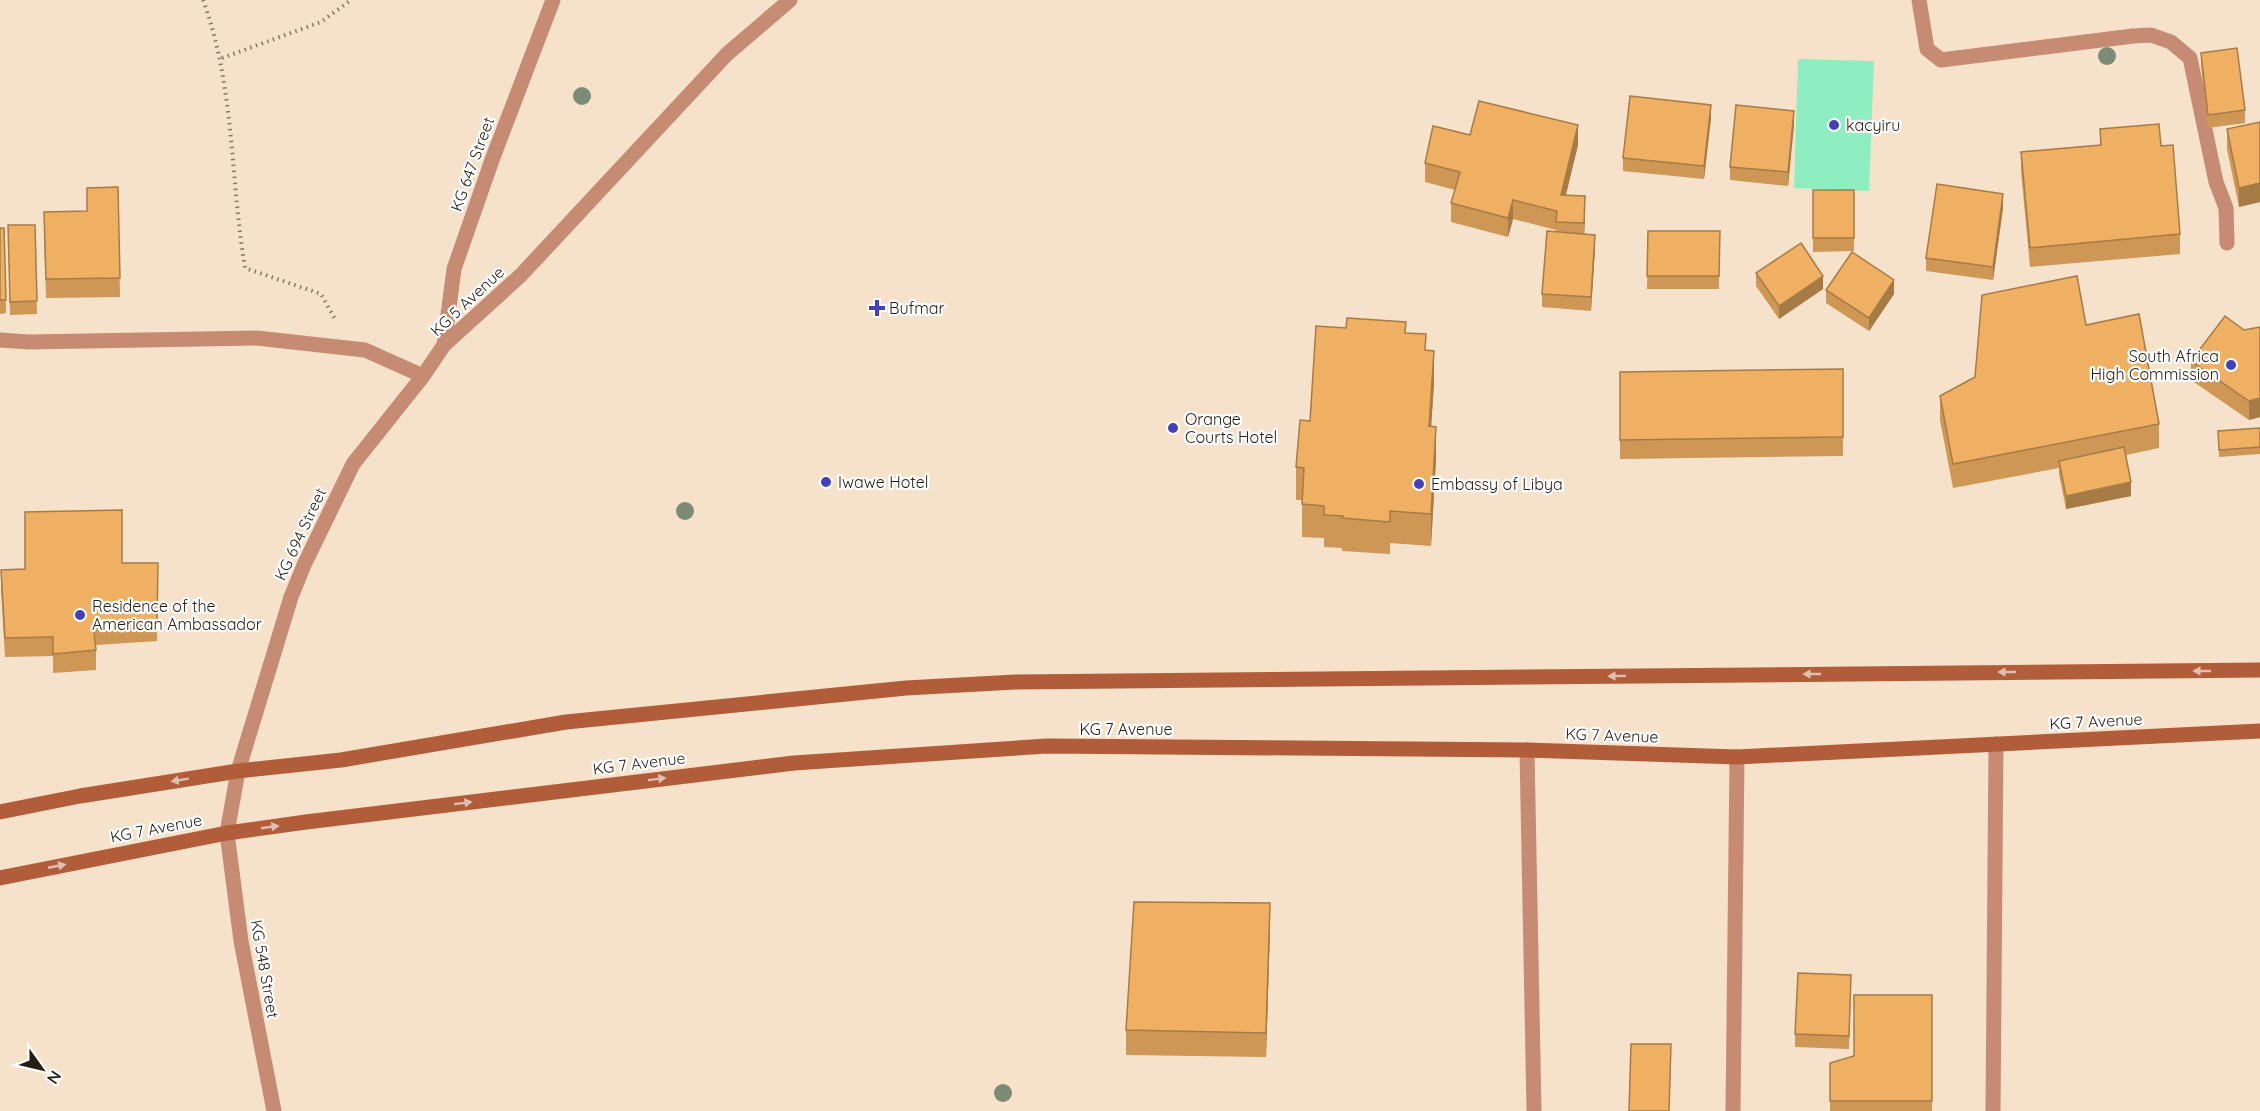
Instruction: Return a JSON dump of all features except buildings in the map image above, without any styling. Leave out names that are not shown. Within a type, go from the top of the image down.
[{"type":"main road","points":[[0,812],[80,795],[238,771],[341,760],[566,722],[906,688],[1015,682],[2260,670]]},
{"type":"main road","name":"KG 7 Avenue","points":[[0,878],[227,833],[794,763],[1047,746],[1527,750],[1737,757],[2260,731]]},
{"type":"street","name":"KG 647 Street","points":[[444,345],[454,269],[492,160],[554,0]]},
{"type":"street","name":"KG 5 Avenue","points":[[423,376],[444,345],[521,275],[727,54],[789,0]]},
{"type":"street","points":[[1919,0],[1927,49],[1941,60],[2133,36],[2151,35],[2171,42],[2190,58],[2216,182],[2226,208],[2227,243]]},
{"type":"street","points":[[0,339],[30,342],[257,338],[365,350],[423,376]]},
{"type":"street","name":"KG 694 Street","points":[[227,833],[238,771],[282,621],[304,565],[353,464],[423,376]]},
{"type":"street","points":[[1993,1111],[1996,744]]},
{"type":"street","points":[[1527,750],[1534,1111]]},
{"type":"street","points":[[1733,1111],[1737,757]]},
{"type":"street","name":"KG 548 Street","points":[[227,833],[241,941],[274,1111]]},
{"type":"path","points":[[203,0],[222,58],[232,138],[236,214],[245,268],[321,294],[337,323],[365,350]]},
{"type":"path","points":[[222,58],[321,22],[351,0]]},
{"type":"green space","name":"kacyiru","points":[[1798,59],[1874,61],[1869,191],[1794,188]]},
{"type":"place","name":"kacyiru","points":[[1834,125]]},
{"type":"place","name":"Bufmar","points":[[877,308]]},
{"type":"place","name":"South Africa High Commission","points":[[2231,365]]},
{"type":"place","name":"Orange Courts Hotel","points":[[1173,428]]},
{"type":"place","name":"Iwawe Hotel","points":[[826,482]]},
{"type":"place","name":"Embassy of Libya","points":[[1419,484]]},
{"type":"place","name":"Residence of the American Ambassador","points":[[80,615]]}]
